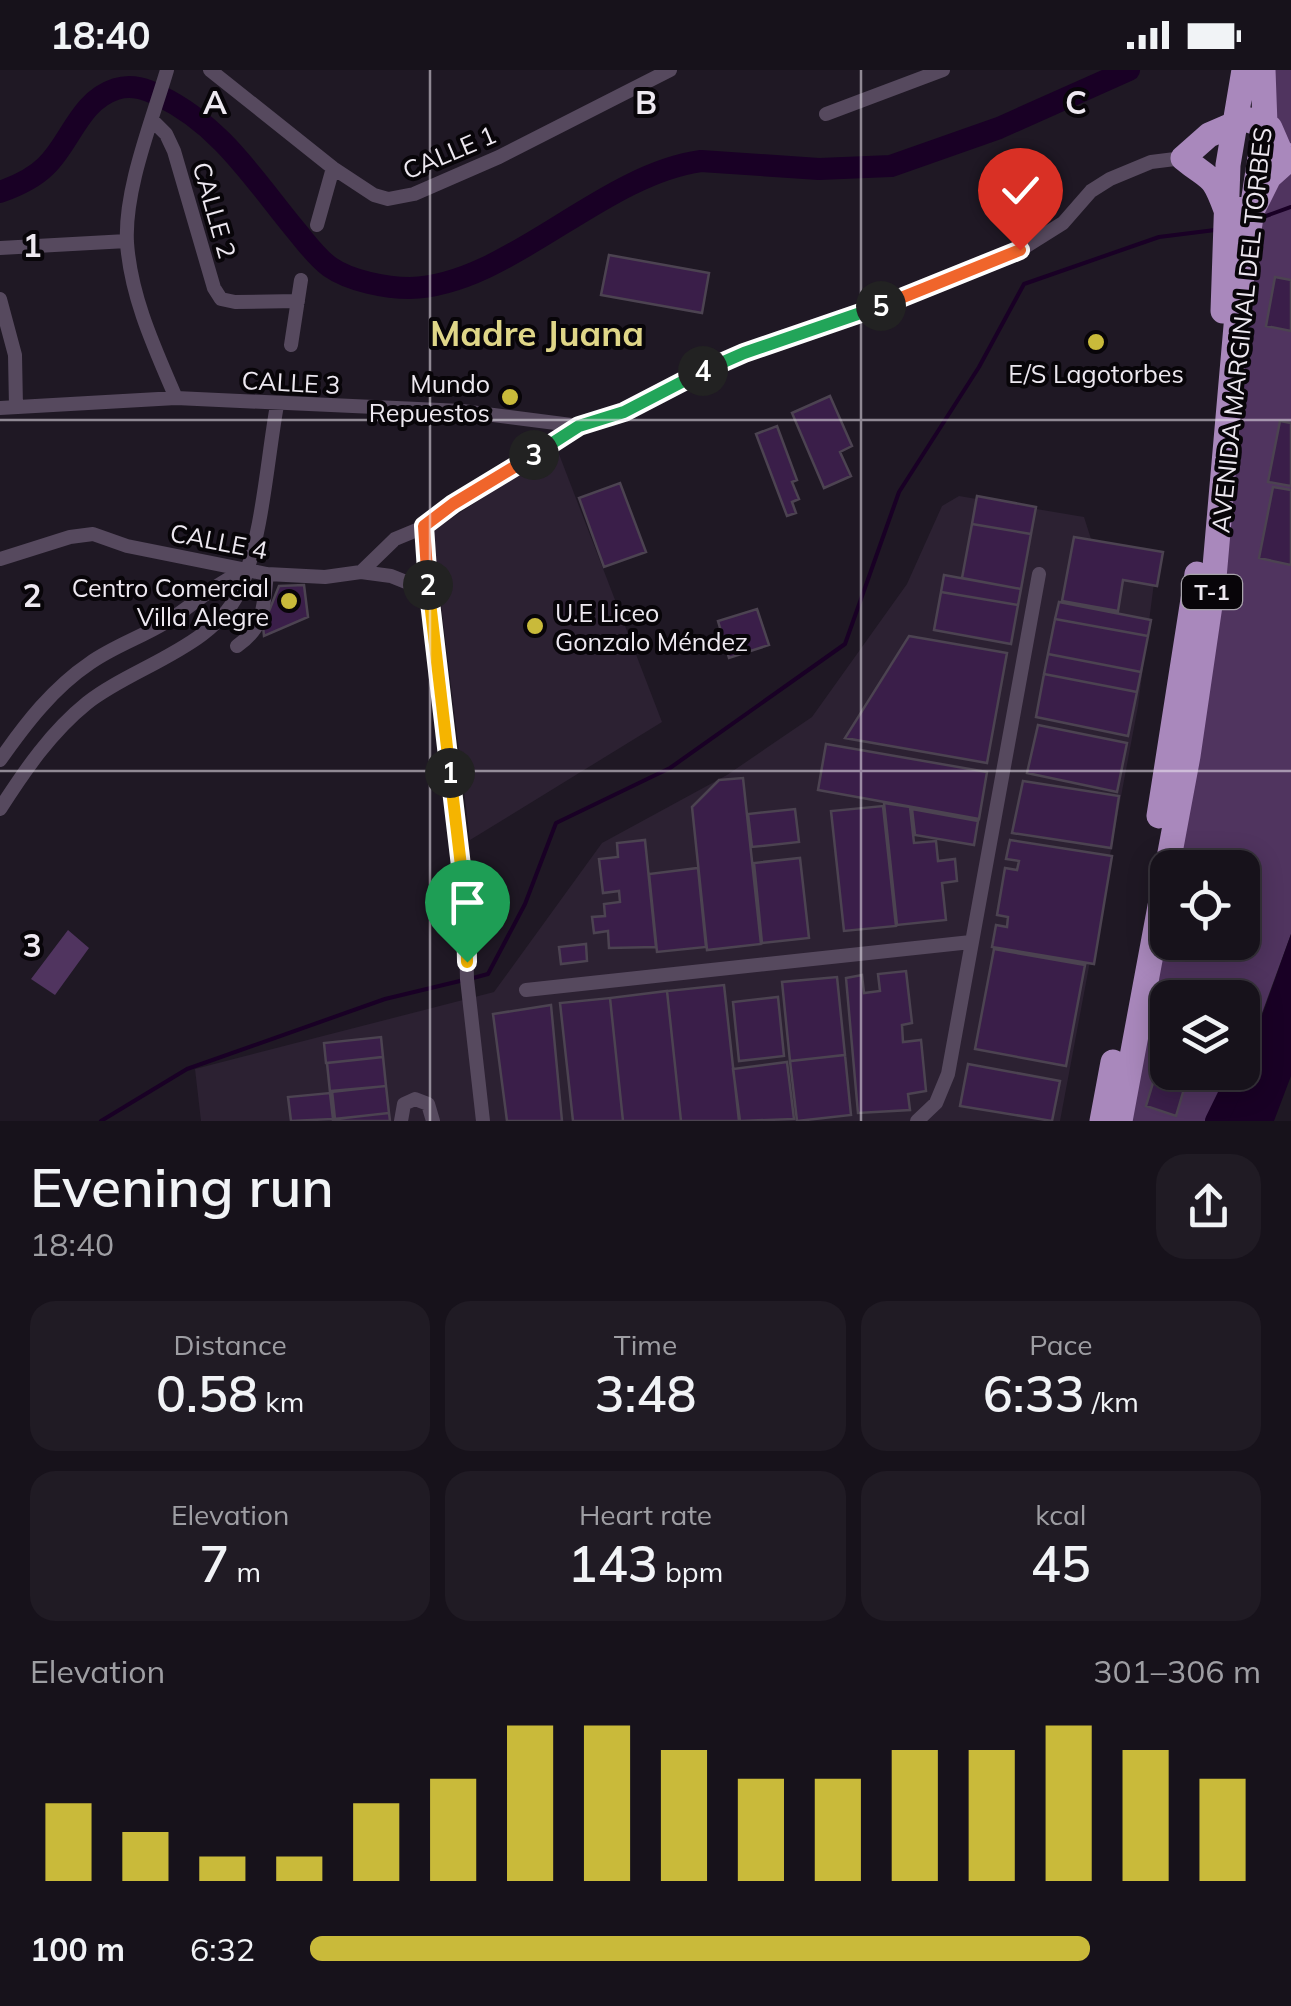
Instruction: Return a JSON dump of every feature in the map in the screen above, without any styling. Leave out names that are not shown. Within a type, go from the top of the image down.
[{"type":"highway","name":"AVENIDA MARGINAL DEL TORBES","points":[[1102,1121],[1157,826],[1197,578],[1224,306],[1226,210],[1244,70]]},
{"type":"highway","name":"AVENIDA MARGINAL DEL TORBES","points":[[1120,1121],[1188,756],[1214,578],[1238,303],[1264,124],[1263,70]]},
{"type":"highway","points":[[1246,119],[1264,124],[1274,132],[1280,151],[1290,158],[1268,177],[1254,210],[1226,210],[1208,173],[1184,158],[1209,135],[1246,119]]},
{"type":"street","name":"CALLE 1","points":[[210,70],[333,168],[374,195],[388,198],[414,194],[498,156],[670,70]]},
{"type":"street","points":[[826,114],[944,70]]},
{"type":"street","points":[[167,72],[134,182],[127,241],[142,316],[176,398]]},
{"type":"street","name":"CALLE 2","points":[[155,115],[174,151],[214,288],[221,299],[298,301]]},
{"type":"street","points":[[361,572],[395,539],[424,526],[579,426],[624,412],[744,353],[875,309],[1020,250],[1063,223],[1091,191],[1110,179],[1151,162],[1184,158]]},
{"type":"street","points":[[316,225],[333,168]]},
{"type":"street","points":[[0,248],[127,241]]},
{"type":"street","points":[[291,346],[301,280]]},
{"type":"street","points":[[0,298],[15,355],[16,408]]},
{"type":"street","name":"CALLE 3","points":[[0,408],[176,398],[462,411],[579,426]]},
{"type":"street","points":[[0,809],[41,748],[88,702],[212,626],[242,587],[277,404]]},
{"type":"street","points":[[424,526],[428,597],[466,908],[467,979],[484,1121]]},
{"type":"street","name":"CALLE 4","points":[[0,560],[70,537],[93,534],[126,546],[267,574],[325,577],[361,572],[392,576],[428,597]]},
{"type":"street","points":[[0,760],[68,679],[92,661],[194,605],[222,581],[246,571]]},
{"type":"street","points":[[238,646],[260,624],[267,574]]},
{"type":"street","points":[[917,1121],[936,1103],[948,1074],[1040,574]]},
{"type":"street","points":[[526,990],[971,942]]},
{"type":"street","points":[[401,1121],[404,1104],[415,1099],[428,1104],[433,1121]]},
{"type":"shaded area","points":[[1263,70],[1291,70],[1291,934],[1260,1019],[1260,980],[1150,980],[1150,1090],[1234,1090],[1222,1121],[1120,1121],[1150,960],[1260,960],[1260,850],[1170,850],[1188,756]]},
{"type":"shaded area","name":"U.E Liceo Gonzalo Méndez","points":[[557,449],[662,722],[470,840],[432,531]]},
{"type":"shaded area","points":[[959,496],[1084,517],[1091,539],[1158,552],[1138,706],[1060,1121],[201,1121],[195,1069],[494,992],[602,843],[727,775],[812,717],[907,584],[942,506]]},
{"type":"shaded area","points":[[68,930],[89,948],[55,995],[31,979]]},
{"type":"shaded area","points":[[1291,934],[1291,1076],[1274,1121],[1222,1121],[1235,1090],[1260,1090],[1260,1021]]},
{"type":"building","points":[[609,255],[709,273],[702,313],[601,295]]},
{"type":"building","points":[[1275,277],[1291,280],[1291,331],[1266,326]]},
{"type":"building","points":[[830,396],[852,446],[840,452],[851,476],[824,488],[792,413]]},
{"type":"building","points":[[1280,421],[1291,423],[1291,486],[1268,482]]},
{"type":"building","points":[[777,426],[797,480],[792,482],[799,499],[792,502],[796,513],[787,516],[756,434]]},
{"type":"building","points":[[620,483],[646,552],[604,567],[579,498]]},
{"type":"building","points":[[1273,487],[1291,490],[1291,565],[1259,558]]},
{"type":"building","points":[[977,496],[1036,507],[1031,534],[972,524]]},
{"type":"building","points":[[972,524],[1031,534],[1021,589],[962,578]]},
{"type":"building","points":[[1074,537],[1163,552],[1157,586],[1123,580],[1118,611],[1062,601]]},
{"type":"building","points":[[944,575],[1021,589],[1018,605],[941,592]]},
{"type":"building","name":"Centro Comercial Villa Alegre","points":[[304,585],[308,617],[264,636],[263,626],[279,586]]},
{"type":"building","points":[[941,592],[1018,605],[1011,644],[934,630]]},
{"type":"building","points":[[1059,602],[1151,620],[1148,636],[1055,619]]},
{"type":"building","points":[[757,609],[769,645],[729,658],[718,621]]},
{"type":"building","points":[[1055,619],[1148,636],[1141,672],[1048,654]]},
{"type":"building","points":[[909,636],[1007,653],[987,763],[845,738]]},
{"type":"building","points":[[1048,654],[1141,672],[1137,692],[1044,674]]},
{"type":"building","points":[[1044,674],[1137,692],[1128,736],[1036,717]]},
{"type":"building","points":[[1038,725],[1127,743],[1117,792],[1027,773]]},
{"type":"building","points":[[826,744],[987,772],[979,819],[818,790]]},
{"type":"building","points":[[743,778],[761,944],[707,950],[692,807],[719,780]]},
{"type":"building","points":[[1023,781],[1119,796],[1111,848],[1012,833]]},
{"type":"building","points":[[884,803],[910,807],[914,843],[936,841],[938,861],[955,859],[957,881],[942,883],[946,920],[897,925]]},
{"type":"building","points":[[883,806],[896,926],[844,931],[831,811]]},
{"type":"building","points":[[795,809],[799,842],[752,847],[748,814]]},
{"type":"building","points":[[912,809],[978,821],[974,845],[915,835]]},
{"type":"building","points":[[645,840],[656,947],[609,948],[608,931],[594,933],[592,917],[605,916],[604,904],[620,902],[619,891],[603,893],[599,859],[618,857],[617,843]]},
{"type":"building","points":[[1010,840],[1112,856],[1094,964],[992,947],[996,925],[1007,927],[1008,917],[997,915],[1005,868],[1017,870],[1019,861],[1006,859]]},
{"type":"building","points":[[800,858],[809,938],[762,943],[754,863]]},
{"type":"building","points":[[698,868],[706,947],[657,952],[649,874]]},
{"type":"building","points":[[586,944],[587,961],[561,964],[559,947]]},
{"type":"building","points":[[994,949],[1085,965],[1066,1066],[975,1049]]},
{"type":"building","points":[[906,971],[912,1023],[902,1025],[903,1042],[921,1040],[926,1091],[908,1094],[910,1110],[858,1113],[846,978],[862,975],[864,993],[880,991],[878,974]]},
{"type":"building","points":[[837,977],[845,1055],[790,1061],[782,982]]},
{"type":"building","points":[[724,985],[739,1121],[681,1121],[667,991]]},
{"type":"building","points":[[667,991],[681,1121],[623,1121],[610,998]]},
{"type":"building","points":[[778,997],[784,1056],[739,1061],[733,1002]]},
{"type":"building","points":[[610,998],[623,1121],[573,1121],[560,1003]]},
{"type":"building","points":[[551,1005],[562,1121],[507,1121],[493,1014]]},
{"type":"building","points":[[381,1037],[383,1057],[326,1063],[324,1043]]},
{"type":"building","points":[[845,1055],[851,1115],[797,1121],[790,1061]]},
{"type":"building","points":[[383,1057],[386,1086],[330,1092],[327,1063]]},
{"type":"building","points":[[787,1062],[794,1119],[740,1121],[733,1069]]},
{"type":"building","points":[[968,1064],[1060,1081],[1052,1121],[960,1106]]},
{"type":"building","points":[[386,1086],[389,1113],[335,1119],[332,1091]]},
{"type":"building","points":[[1151,1090],[1184,1090],[1176,1116],[1146,1106]]},
{"type":"building","points":[[330,1093],[333,1119],[291,1121],[288,1097]]},
{"type":"building","points":[[389,1113],[390,1121],[333,1121],[333,1119]]},
{"type":"waterway","points":[[0,192],[24,182],[46,166],[84,112],[103,95],[116,89],[139,88],[181,108],[218,137],[330,267],[368,283],[410,288],[446,283],[482,269],[627,186],[663,170],[701,161],[819,169],[891,166],[999,128],[1129,70]]},
{"type":"waterway","points":[[1263,217],[1291,207]]},
{"type":"waterway","points":[[473,978],[488,974],[525,904],[556,823],[670,768],[845,644],[899,492],[979,367],[1024,284],[1159,237],[1215,230]]},
{"type":"waterway","points":[[101,1121],[187,1069],[385,999],[464,980]]},
{"type":"waterway","points":[[1216,1121],[1231,1090]]},
{"type":"place","name":"E/S Lagotorbes","points":[[1096,342]]},
{"type":"place","name":"Mundo Repuestos","points":[[510,397]]},
{"type":"place","name":"Centro Comercial Villa Alegre","points":[[289,601]]},
{"type":"place","name":"U.E Liceo Gonzalo Méndez","points":[[535,626]]},
{"type":"district","name":"Madre Juana","points":[[537,333]]},
{"type":"route","points":[[467,962],[466,908],[428,597],[424,526],[579,426],[624,412],[744,353],[875,309],[1020,250]]}]
